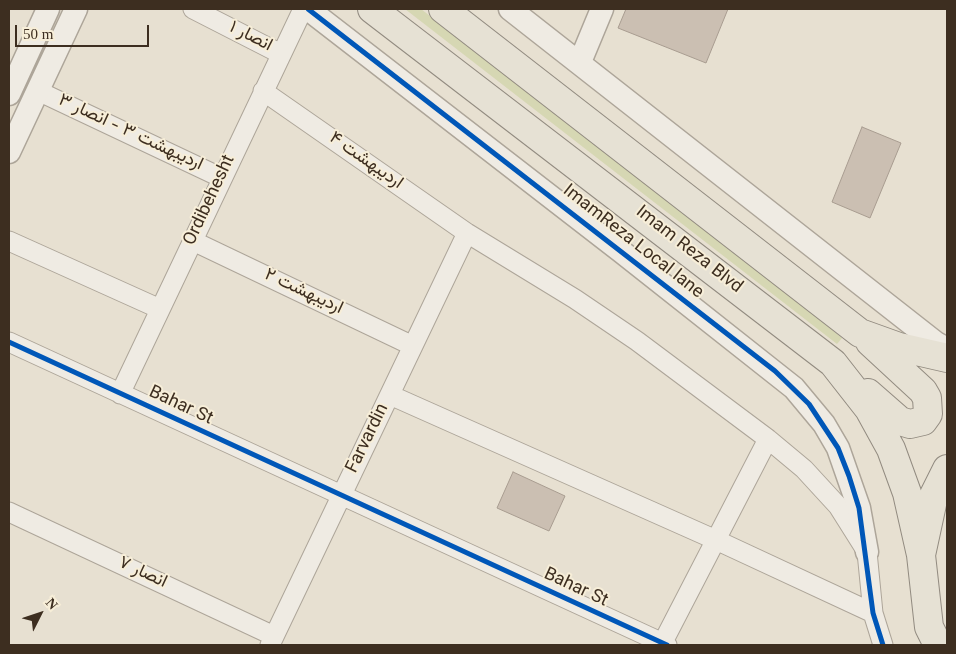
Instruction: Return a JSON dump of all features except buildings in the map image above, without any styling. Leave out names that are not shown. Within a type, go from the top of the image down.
[{"type":"main road","name":"Imam Reza Blvd","points":[[372,9],[833,362],[869,409],[891,449],[907,493],[921,556]]},
{"type":"main road","points":[[443,9],[860,333],[923,391],[929,406],[923,421],[910,424],[900,420],[833,362]]},
{"type":"main road","points":[[860,333],[899,347],[947,358]]},
{"type":"main road","points":[[938,645],[929,628],[921,556],[934,495],[947,469]]},
{"type":"street","points":[[11,84],[48,9]]},
{"type":"street","points":[[9,152],[76,9]]},
{"type":"street","name":"انصار ۱","points":[[193,9],[281,54]]},
{"type":"street","name":"Ordibehesht","points":[[120,394],[303,9]]},
{"type":"street","name":"ImamReza Local lane","points":[[308,9],[794,388],[824,424],[838,448],[860,508],[867,552]]},
{"type":"street","points":[[510,9],[936,343],[947,349]]},
{"type":"street","points":[[580,62],[602,9]]},
{"type":"street","name":"اردیبهشت ۳ - انصار ۳","points":[[38,90],[222,178]]},
{"type":"street","name":"اردیبهشت ۴","points":[[263,91],[467,233],[582,304],[637,341],[768,439],[804,469],[838,506],[867,552]]},
{"type":"street","name":"Farvardin","points":[[272,641],[467,233]]},
{"type":"street","points":[[9,241],[160,309]]},
{"type":"street","name":"اردیبهشت ۲","points":[[193,241],[413,346]]},
{"type":"street","name":"Bahar St","points":[[9,342],[341,497],[664,644]]},
{"type":"street","points":[[390,395],[716,540],[873,614]]},
{"type":"street","points":[[664,644],[768,439]]},
{"type":"street","name":"انصار ۷","points":[[9,512],[272,641]]},
{"type":"street","points":[[867,552],[873,614],[883,645]]},
{"type":"green space","points":[[405,9],[421,9],[792,296],[842,338],[837,344]]},
{"type":"cycle path","points":[[308,9],[775,371],[809,404],[838,448],[859,508],[873,613],[883,645]]},
{"type":"cycle path","points":[[9,342],[667,645]]}]
